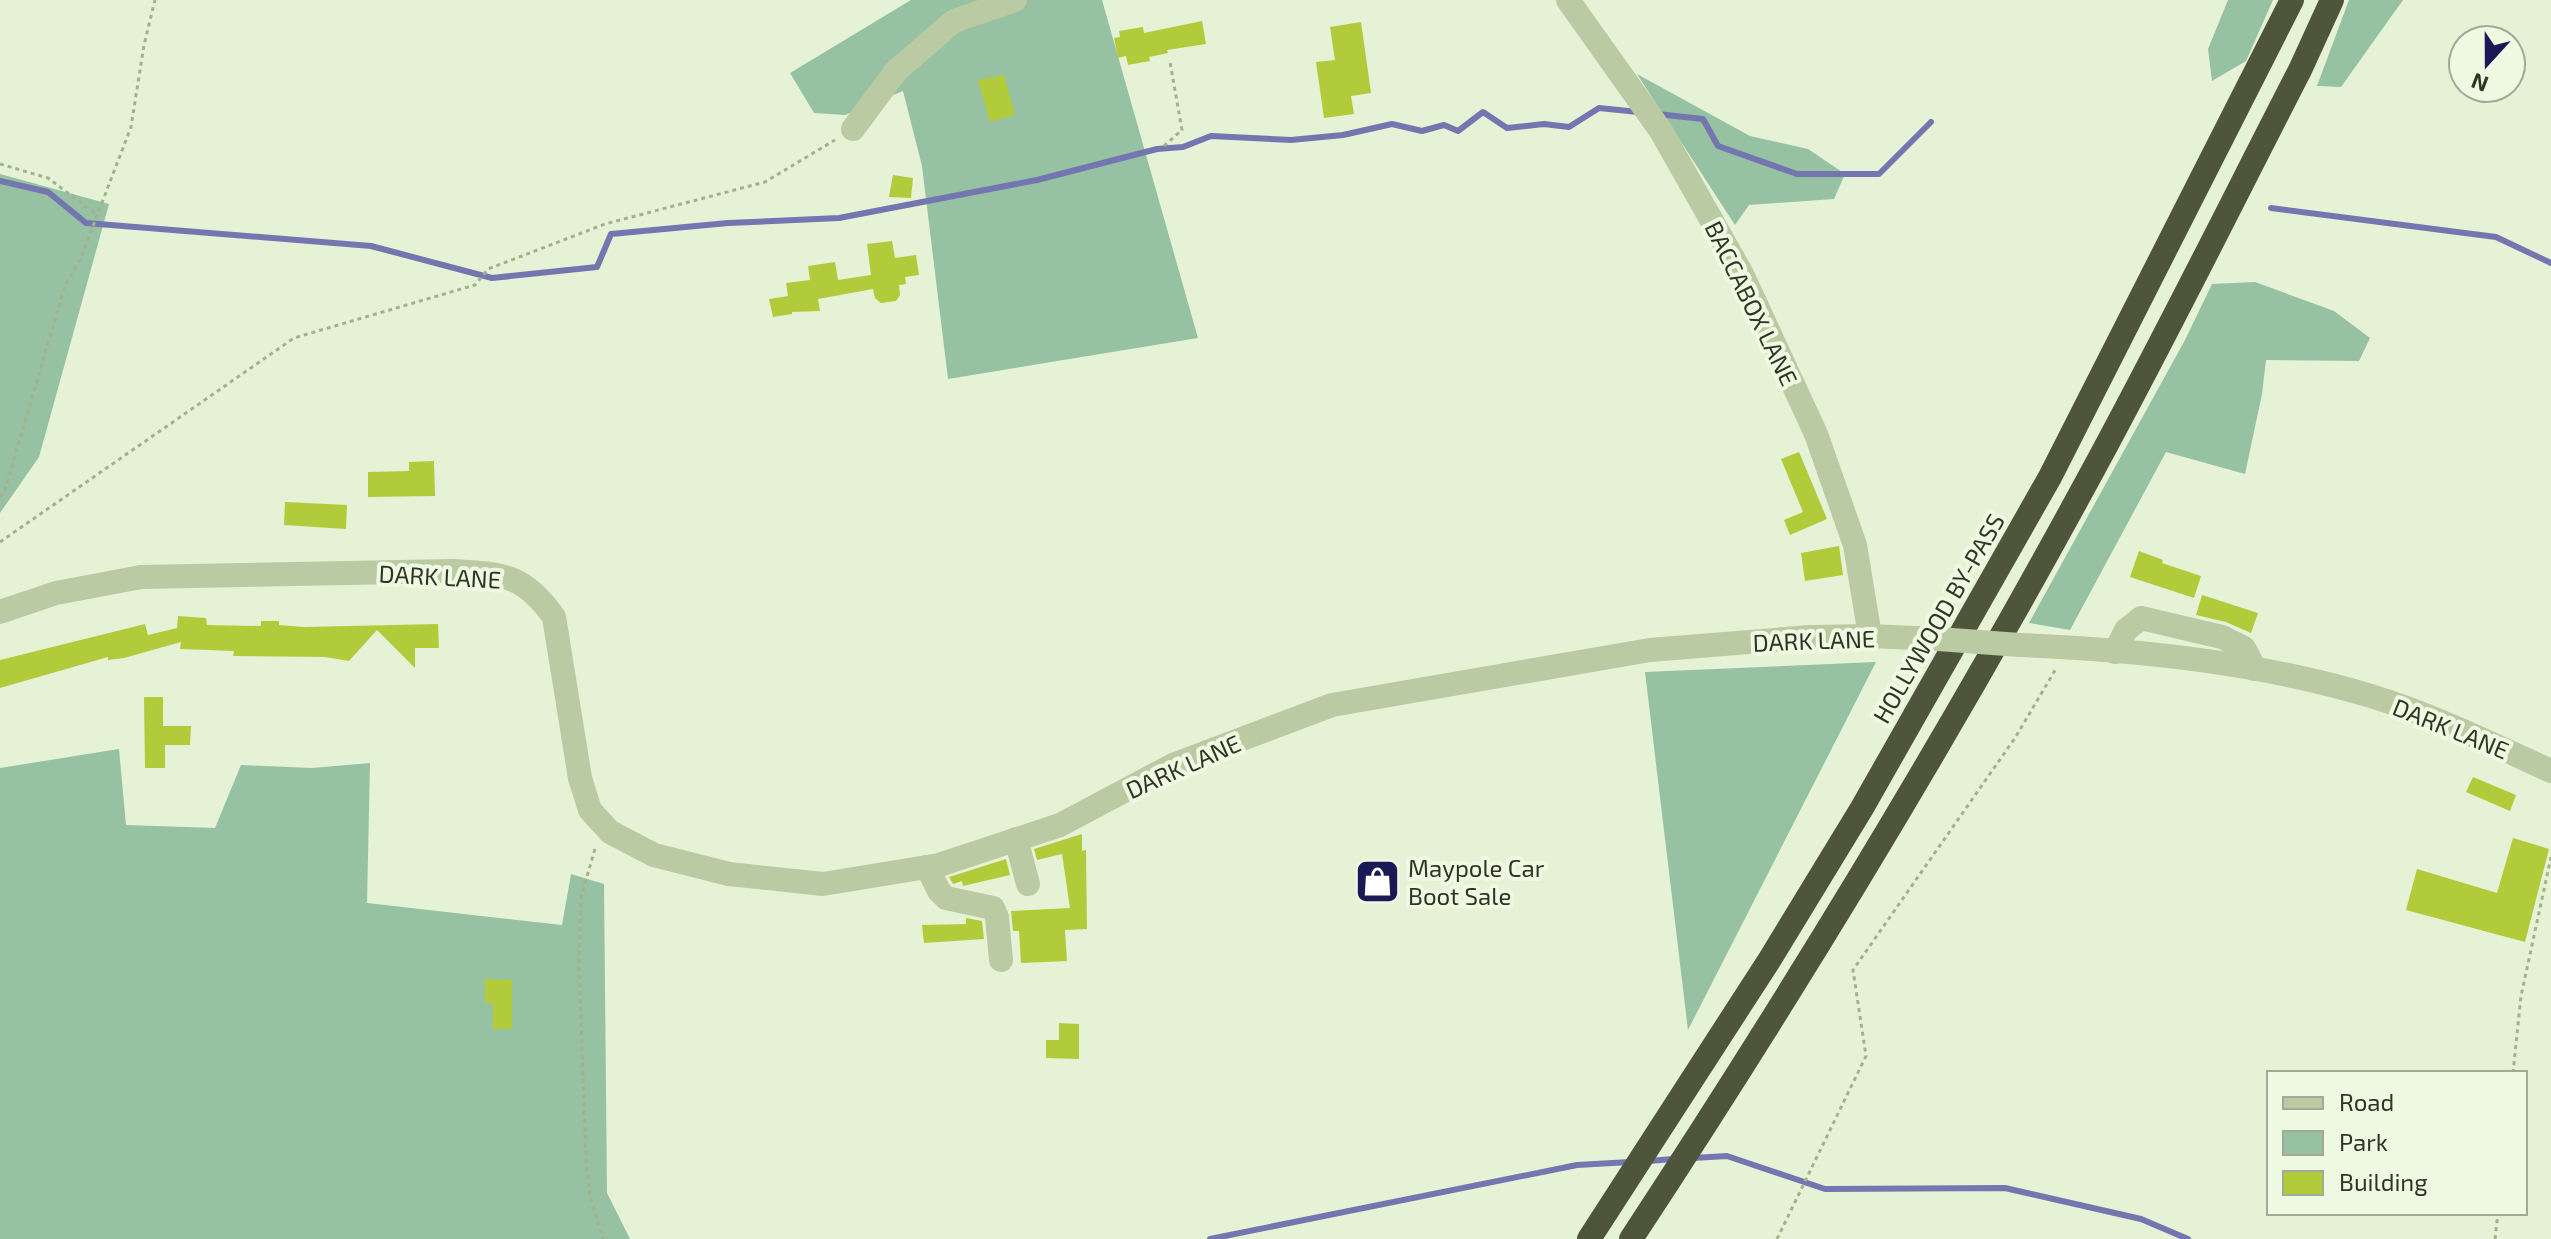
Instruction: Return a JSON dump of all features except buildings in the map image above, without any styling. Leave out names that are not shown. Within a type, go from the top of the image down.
[{"type":"highway","name":"HOLLYWOOD BY-PASS","points":[[1589,1239],[1770,959],[1862,808],[2034,504],[2292,0]]},
{"type":"highway","points":[[1631,1239],[1799,978],[1891,825],[2085,485],[2293,84],[2332,0]]},
{"type":"street","points":[[853,129],[896,71],[954,21],[1015,0]]},
{"type":"street","name":"BACCABOX LANE","points":[[1568,0],[1661,131],[1742,274],[1816,434],[1831,475],[1855,545],[1870,636]]},
{"type":"street","name":"DARK LANE","points":[[0,612],[56,593],[141,577],[453,571],[488,573],[519,580],[538,594],[554,617],[580,778],[590,810],[610,832],[654,855],[745,875],[823,884],[927,867],[1060,825],[1173,765],[1332,705],[1650,650],[1810,637],[1870,636],[2068,647],[2255,669],[2370,696],[2460,729],[2551,771]]},
{"type":"street","points":[[2115,652],[2126,630],[2141,618],[2222,637],[2244,648],[2255,669]]},
{"type":"street","points":[[1016,839],[1028,884]]},
{"type":"street","points":[[927,867],[946,898],[993,908],[997,917],[1001,960]]},
{"type":"path","points":[[0,497],[4,493],[24,429],[65,286],[80,260],[131,127],[144,45],[155,0]]},
{"type":"path","points":[[1164,146],[1182,130],[1170,62]]},
{"type":"path","points":[[0,542],[294,338],[475,285],[488,269],[605,224],[765,182],[853,129]]},
{"type":"path","points":[[0,164],[48,178],[97,215]]},
{"type":"path","points":[[1777,1239],[1866,1056],[1853,970],[2015,738],[2068,647]]},
{"type":"path","points":[[603,1239],[590,1196],[586,1158],[579,966],[581,897],[597,841],[610,832]]},
{"type":"path","points":[[2513,1071],[2521,996],[2551,857]]},
{"type":"path","points":[[2495,1239],[2498,1215]]},
{"type":"green space","points":[[911,0],[1102,0],[1198,338],[948,379],[922,166],[903,91],[845,115],[814,113],[790,73]]},
{"type":"green space","points":[[2228,0],[2273,0],[2246,61],[2212,81],[2208,49]]},
{"type":"green space","points":[[2349,0],[2403,0],[2341,87],[2317,86]]},
{"type":"green space","points":[[1637,74],[1750,136],[1808,149],[1845,174],[1834,199],[1749,205],[1735,225]]},
{"type":"green space","points":[[0,174],[109,204],[39,457],[0,513]]},
{"type":"green space","points":[[2255,282],[2334,311],[2370,338],[2359,361],[2266,360],[2245,474],[2166,452],[2070,630],[2029,623],[2185,340],[2212,284]]},
{"type":"green space","points":[[1876,662],[1688,1030],[1645,672]]},
{"type":"green space","points":[[119,749],[126,825],[215,828],[241,765],[312,768],[370,763],[367,903],[562,925],[571,874],[604,884],[607,1193],[630,1239],[0,1239],[0,768]]},
{"type":"waterway","points":[[0,181],[48,192],[86,223],[371,246],[492,278],[597,267],[611,234],[728,223],[839,218],[1037,180],[1157,149],[1183,147],[1211,136],[1291,140],[1343,135],[1392,124],[1422,131],[1444,125],[1458,131],[1483,112],[1507,128],[1544,124],[1569,127],[1599,108],[1638,112]]},
{"type":"waterway","points":[[1657,114],[1703,119],[1718,146],[1797,174],[1879,174],[1931,122]]},
{"type":"waterway","points":[[2271,208],[2496,237],[2551,263]]},
{"type":"waterway","points":[[1693,1158],[1727,1156],[1825,1189],[2005,1188],[2141,1219],[2188,1239]]},
{"type":"waterway","points":[[1649,1161],[1673,1159]]},
{"type":"waterway","points":[[1210,1239],[1577,1165],[1630,1162]]},
{"type":"place","name":"Maypole Car Boot Sale","points":[[1377,881]]}]
